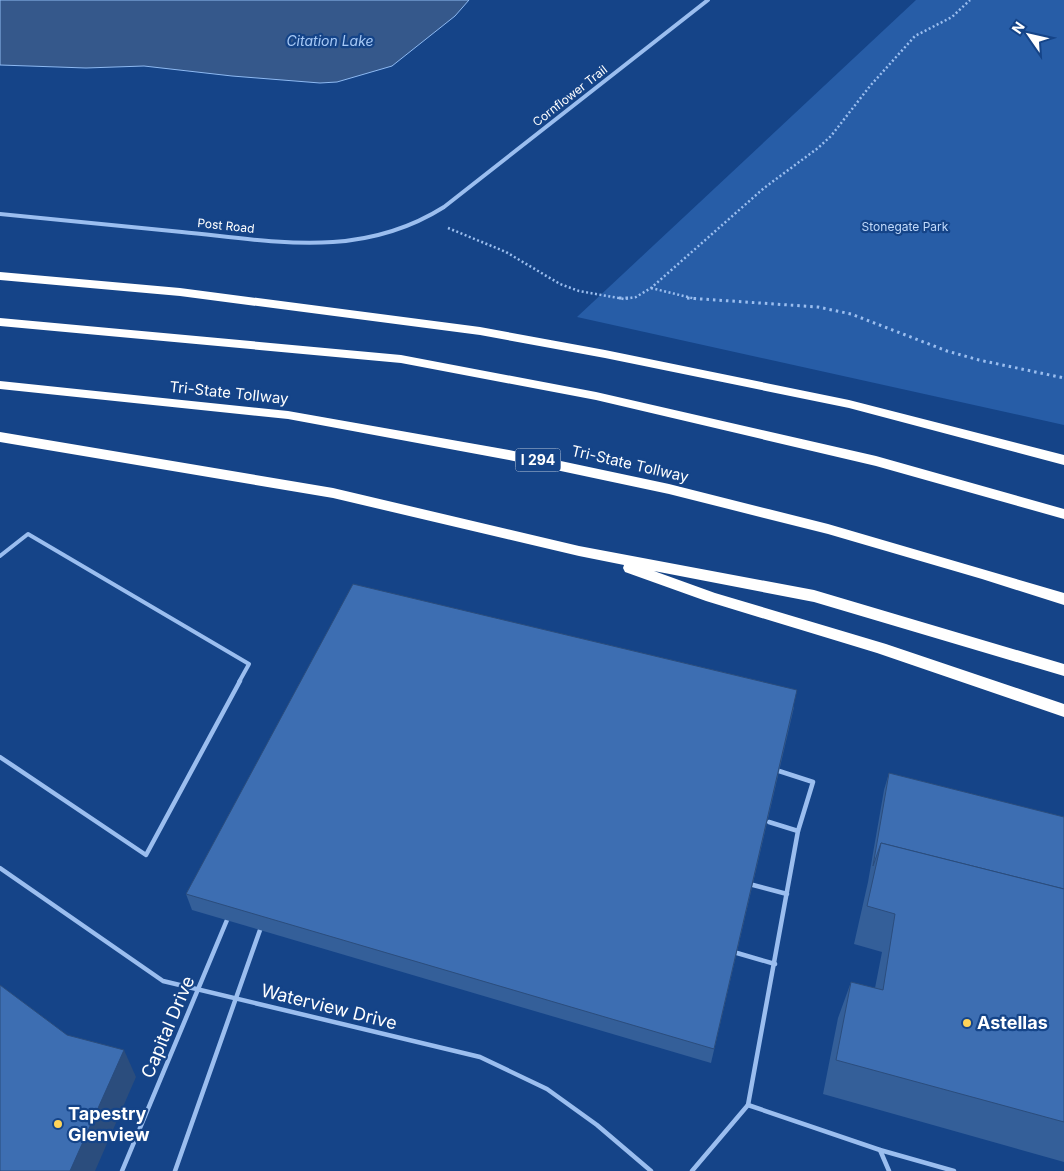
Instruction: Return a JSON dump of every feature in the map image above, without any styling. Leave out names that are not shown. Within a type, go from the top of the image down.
[{"type":"highway","points":[[0,276],[180,292],[480,331],[605,354],[849,404],[1064,460]]},
{"type":"highway","points":[[0,322],[410,361],[616,400],[876,461],[1064,514]]},
{"type":"highway","name":"Tri-State Tollway","points":[[0,385],[289,415],[534,459],[719,502],[860,539],[988,574],[1064,599]]},
{"type":"highway","points":[[0,437],[332,493],[579,551],[814,596],[1064,670]]},
{"type":"highway","points":[[579,551],[711,596],[880,648],[1064,711]]},
{"type":"street","name":"Cornflower Trail","points":[[444,207],[708,0]]},
{"type":"street","name":"Post Road","points":[[0,214],[307,244],[349,241],[383,235],[426,220],[444,207]]},
{"type":"lane","points":[[0,556],[28,534],[249,664],[146,855],[0,757]]},
{"type":"lane","points":[[692,1171],[748,1105],[798,831],[813,782],[779,771]]},
{"type":"lane","points":[[768,822],[798,831]]},
{"type":"lane","name":"Waterview Drive","points":[[0,868],[163,981],[198,991],[235,998],[480,1057],[547,1088],[597,1125],[651,1171]]},
{"type":"lane","points":[[753,885],[787,894]]},
{"type":"lane","name":"Capital Drive","points":[[122,1171],[227,920]]},
{"type":"lane","points":[[175,1171],[260,930]]},
{"type":"lane","points":[[737,953],[775,964]]},
{"type":"lane","points":[[748,1105],[880,1150],[954,1171]]},
{"type":"lane","points":[[880,1150],[889,1171]]},
{"type":"path","points":[[426,220],[506,252],[560,284],[579,291],[624,299],[636,297],[651,288],[764,188],[818,148],[831,136],[870,86],[915,36],[952,16],[970,0]]},
{"type":"path","points":[[651,288],[690,299],[782,304],[851,314],[947,351],[979,360],[1064,378]]},
{"type":"green space","name":"Stonegate Park","points":[[916,0],[1064,0],[1064,425],[577,317]]},
{"type":"water","name":"Citation Lake","points":[[0,0],[469,0],[455,16],[392,66],[337,82],[320,83],[144,66],[86,68],[0,65]]},
{"type":"building","points":[[353,584],[797,690],[714,1049],[186,894]]},
{"type":"building","points":[[889,773],[1064,817],[1064,889],[881,843],[873,866]]},
{"type":"building","name":"Astellas","points":[[881,843],[1064,889],[1064,1122],[836,1060],[851,982],[883,990],[895,914],[867,906]]},
{"type":"building","name":"Tapestry Glenview","points":[[0,985],[67,1035],[124,1050],[70,1171],[0,1171]]},
{"type":"place","name":"Astellas","points":[[967,1023]]},
{"type":"place","name":"Tapestry Glenview","points":[[58,1124]]}]
